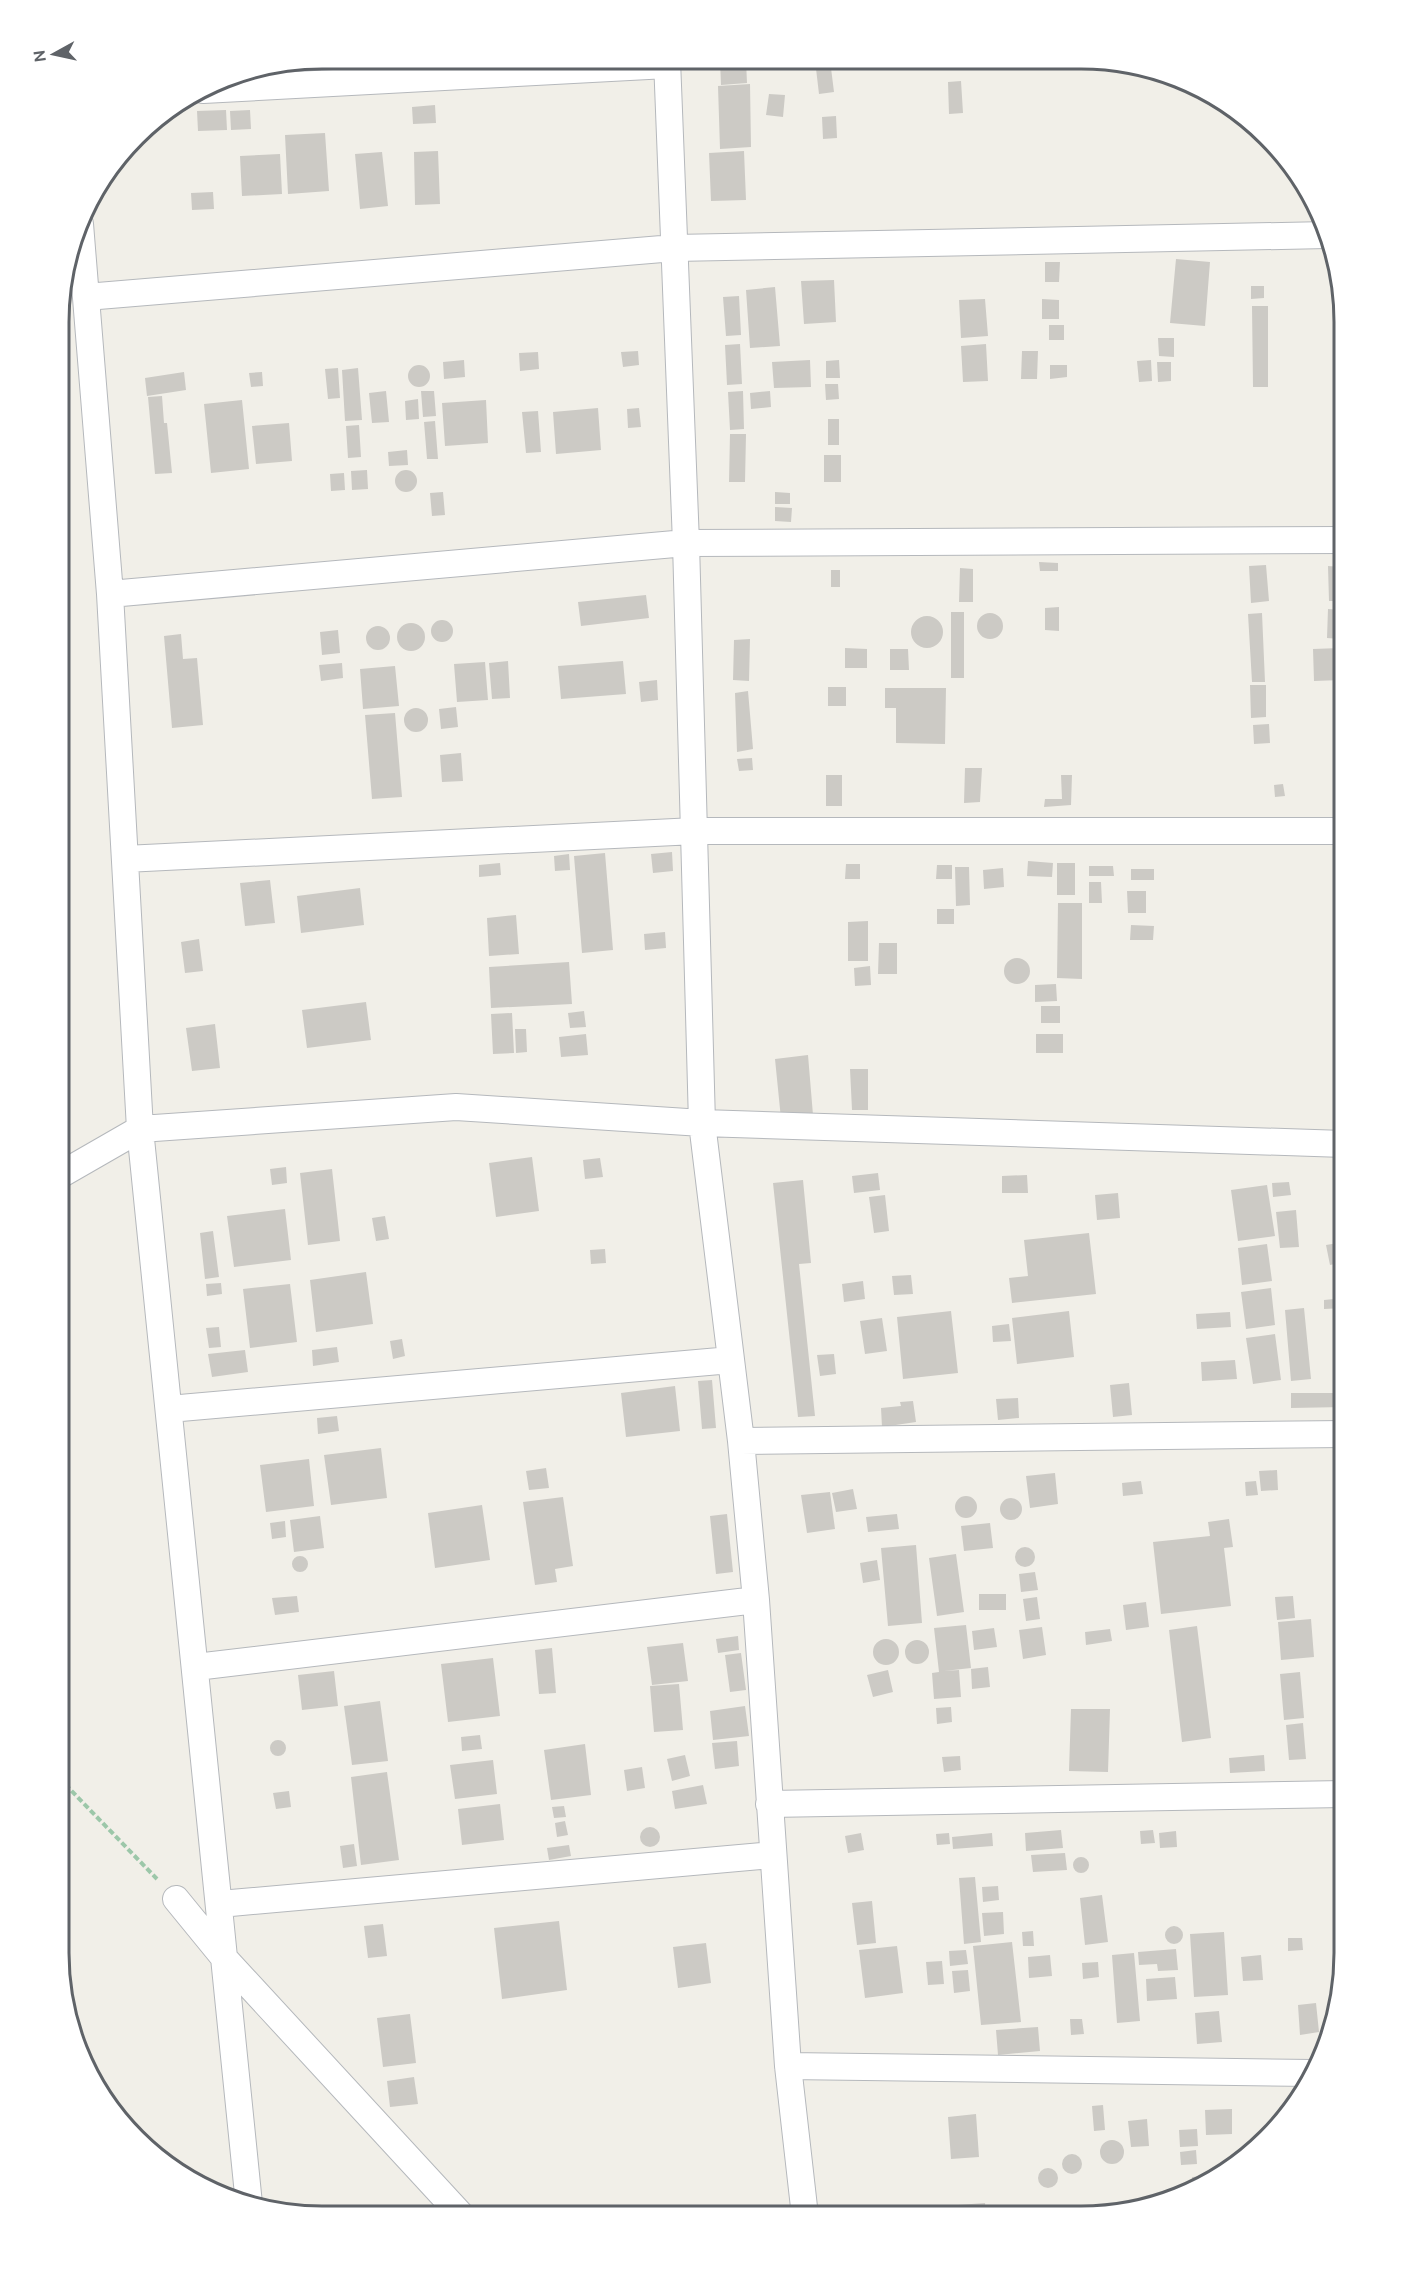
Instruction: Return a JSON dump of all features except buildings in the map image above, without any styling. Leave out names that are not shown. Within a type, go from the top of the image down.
[{"type":"street","points":[[223,89],[551,69]]},
{"type":"street","points":[[667,69],[686,543],[702,1123],[741,1441],[756,1600],[788,2066],[804,2206]]},
{"type":"street","points":[[86,297],[674,248],[1319,235]]},
{"type":"street","points":[[82,243],[110,594],[140,1129],[248,2195]]},
{"type":"street","points":[[110,594],[686,543],[1334,540]]},
{"type":"street","points":[[125,859],[695,831],[1334,831]]},
{"type":"street","points":[[69,1170],[140,1129],[456,1107],[702,1123],[1334,1144]]},
{"type":"street","points":[[169,1409],[731,1360]]},
{"type":"street","points":[[741,1441],[1334,1434]]},
{"type":"street","points":[[196,1667],[756,1600]]},
{"type":"street","points":[[769,1804],[1334,1794]]},
{"type":"street","points":[[220,1904],[772,1855]]},
{"type":"street","points":[[176,1899],[225,1959],[453,2206]]},
{"type":"street","points":[[788,2066],[1304,2073]]},
{"type":"path","points":[[69,1788],[176,1899]]}]
